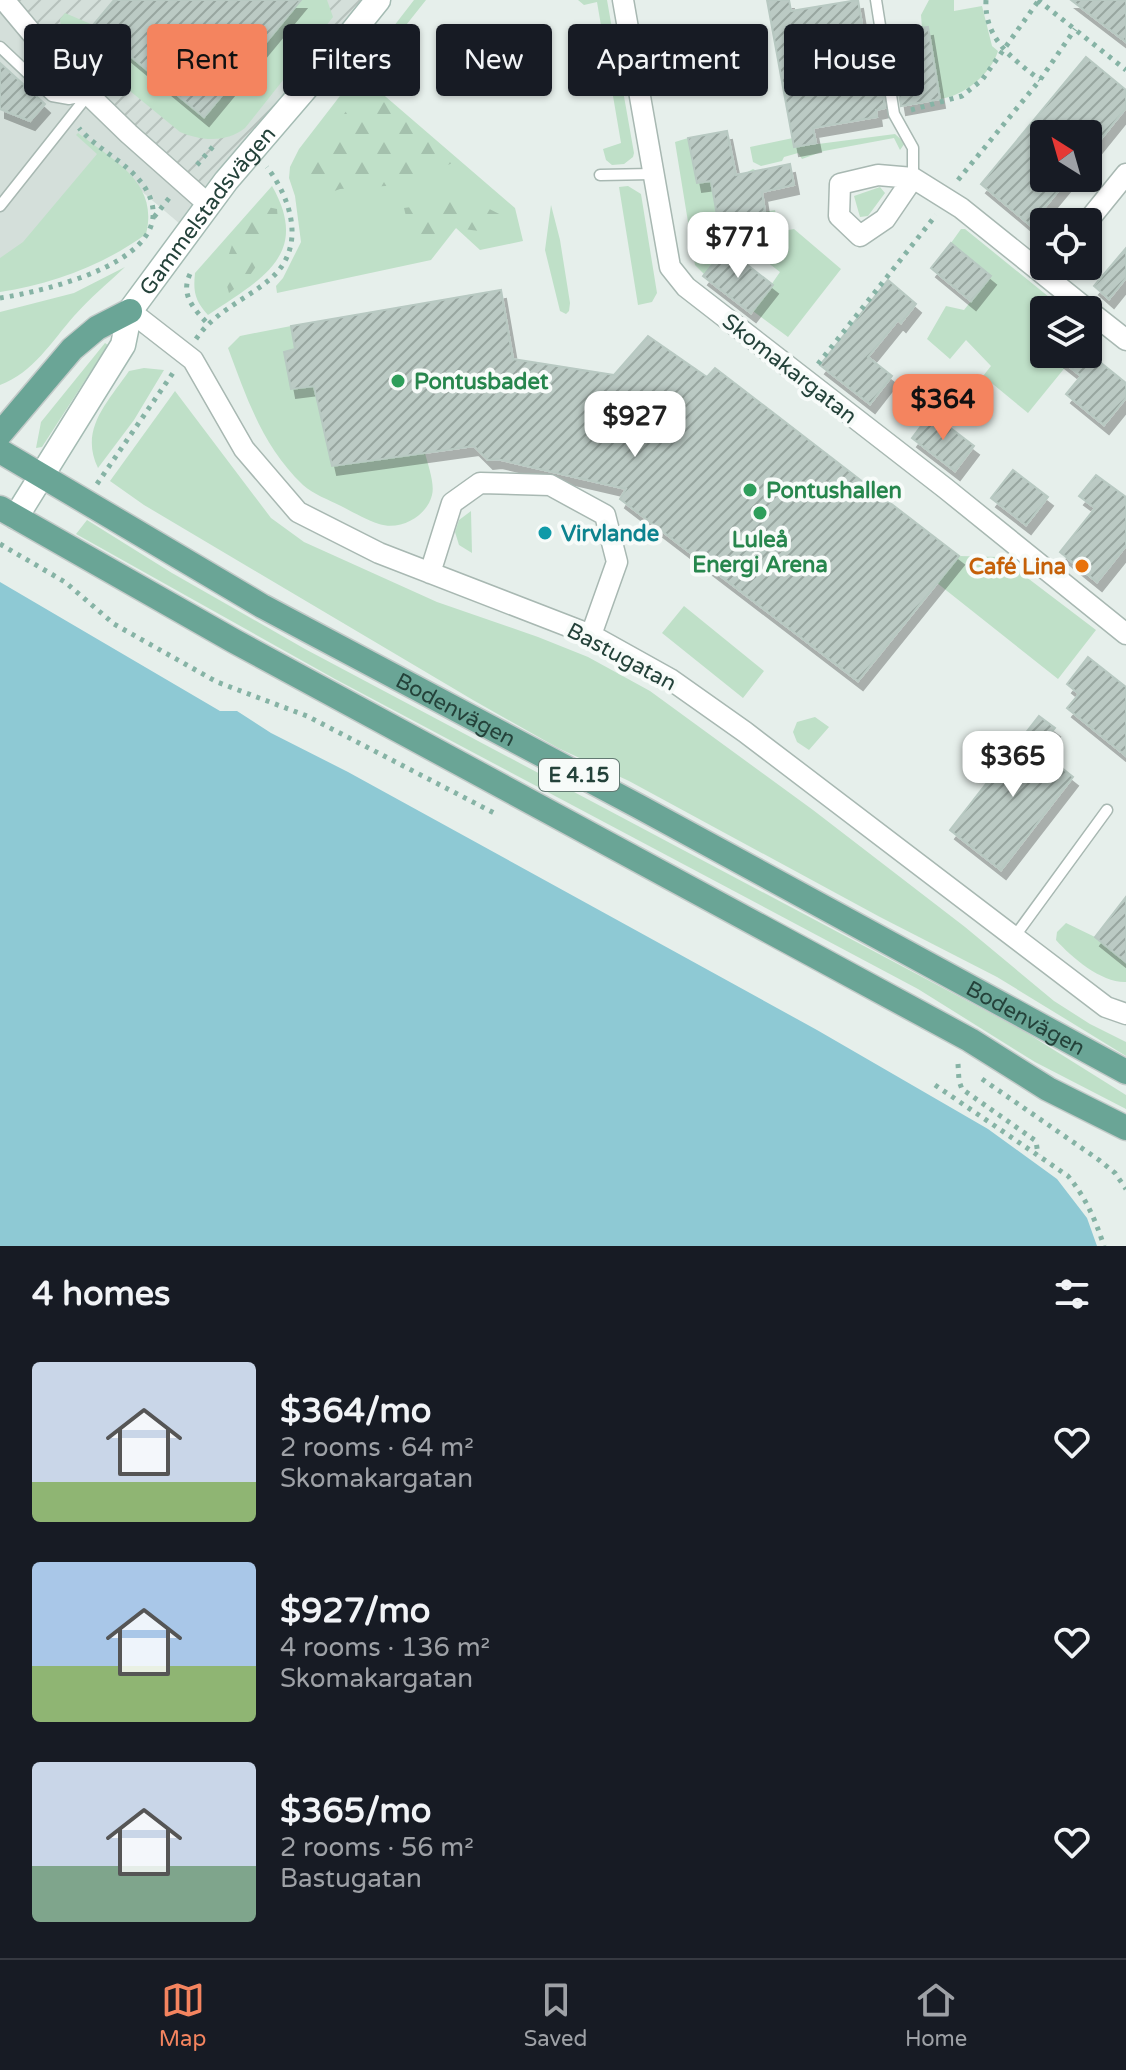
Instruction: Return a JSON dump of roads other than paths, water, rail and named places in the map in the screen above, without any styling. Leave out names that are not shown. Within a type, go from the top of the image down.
[{"type":"main road","points":[[0,434],[72,349],[97,328],[130,311]]},
{"type":"main road","name":"Bodenvägen","points":[[0,451],[262,606],[1126,1072]]},
{"type":"main road","name":"Bodenvägen","points":[[8,512],[234,641],[942,1025],[1048,1089],[1126,1128]]},
{"type":"street","points":[[4,0],[24,24]]},
{"type":"street","name":"Gammelstadsvägen","points":[[130,311],[208,204],[378,0]]},
{"type":"street","name":"Skomakargatan","points":[[623,0],[670,267],[686,287],[945,488],[1126,634]]},
{"type":"street","points":[[89,96],[208,204]]},
{"type":"street","points":[[1098,208],[1126,174]]},
{"type":"street","points":[[913,178],[961,208],[1030,259]]},
{"type":"street","points":[[1056,280],[1073,296]]},
{"type":"street","points":[[8,512],[42,476],[123,345],[130,311]]},
{"type":"street","name":"Bastugatan","points":[[130,311],[193,360],[244,449],[298,512],[379,553],[591,635],[670,679],[745,732],[1106,1007],[1126,1014]]},
{"type":"street","points":[[1102,321],[1126,340]]},
{"type":"street","points":[[430,573],[452,503],[480,483],[550,485],[605,515],[617,562],[591,635]]},
{"type":"lane","points":[[876,0],[894,114],[913,148],[913,178]]},
{"type":"lane","points":[[0,47],[24,70]]},
{"type":"lane","points":[[52,96],[69,99],[83,96]]},
{"type":"lane","points":[[0,206],[87,96]]},
{"type":"lane","points":[[600,175],[652,174]]},
{"type":"lane","points":[[1015,936],[1107,810]]},
{"type":"water","points":[[0,582],[220,711],[237,711],[271,733],[348,772],[817,1030],[988,1129],[1057,1179],[1087,1218],[1097,1246],[0,1246]]},
{"type":"place","name":"Pontusbadet","points":[[398,381]]},
{"type":"place","name":"Pontushallen","points":[[750,490]]},
{"type":"place","name":"Luleå Energi Arena","points":[[760,513]]},
{"type":"place","name":"Virvlande","points":[[545,533]]},
{"type":"place","name":"Café Lina","points":[[1082,566]]}]
